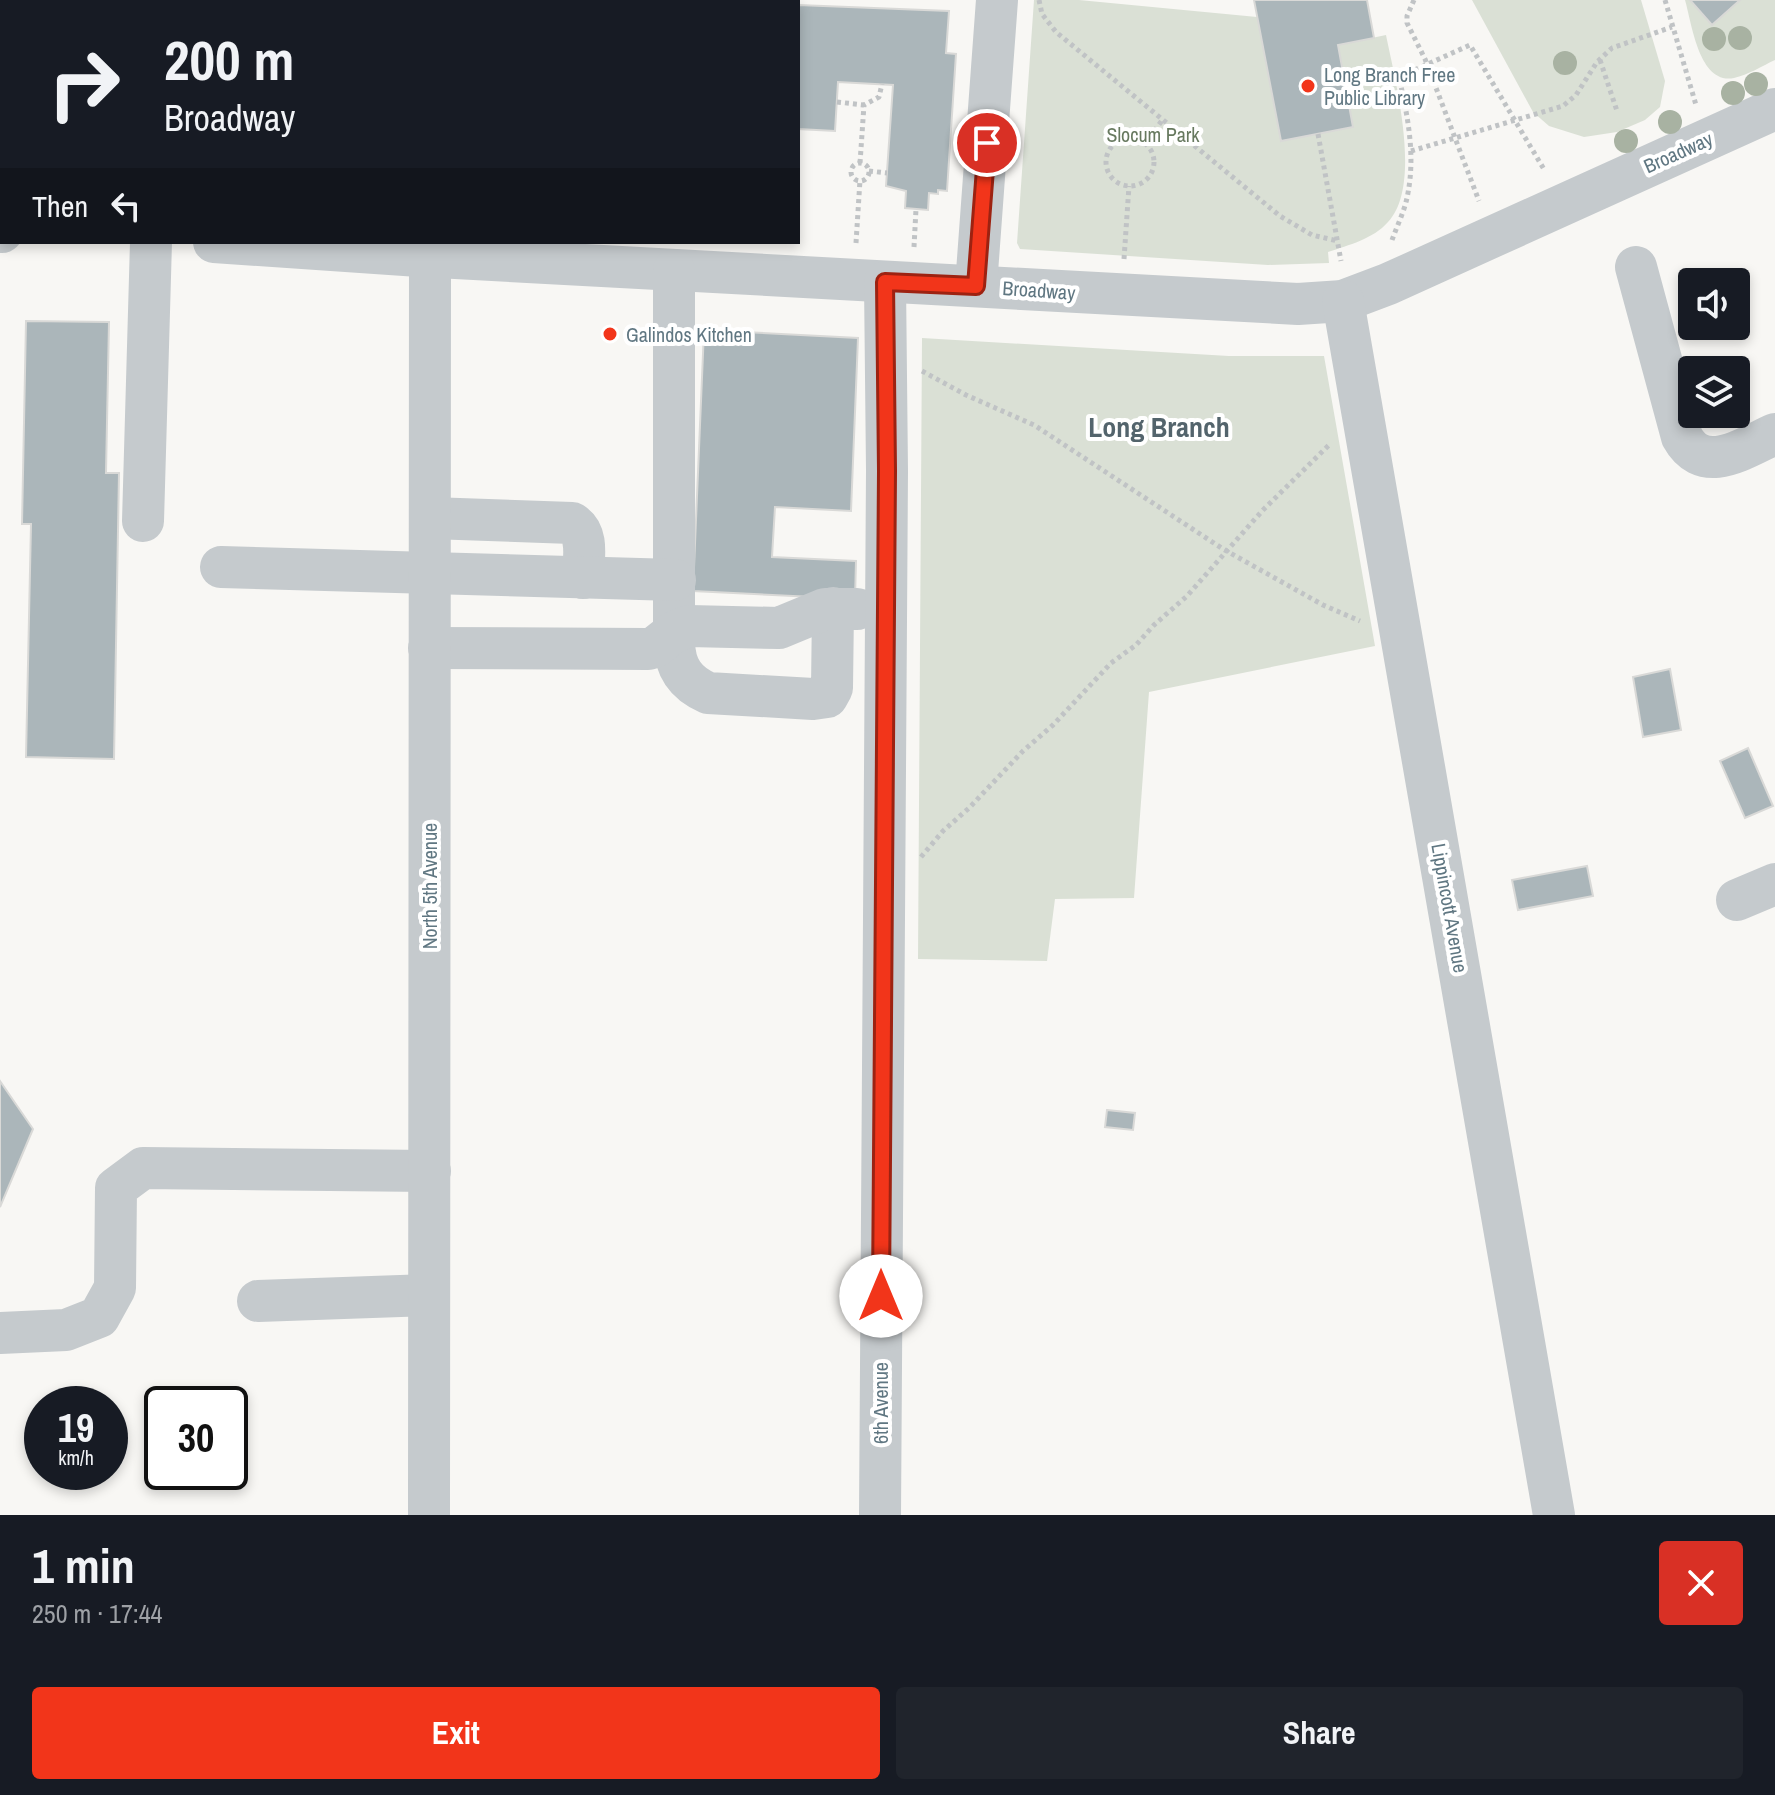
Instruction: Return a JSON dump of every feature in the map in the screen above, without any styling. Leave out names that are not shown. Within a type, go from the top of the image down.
[{"type":"street","points":[[976,286],[997,0]]},
{"type":"street","name":"Broadway","points":[[262,244],[454,252],[674,270],[1298,304],[1342,281],[1388,284],[1775,109]]},
{"type":"street","points":[[143,521],[151,244]]},
{"type":"street","name":"North 5th Avenue","points":[[429,1515],[430,518],[454,252]]},
{"type":"street","points":[[1636,267],[1682,437],[1689,449],[1700,456],[1726,456],[1775,434]]},
{"type":"street","points":[[674,270],[674,656],[679,668],[685,679],[695,687],[722,695],[827,697],[832,688],[833,608]]},
{"type":"street","name":"Lippincott Avenue","points":[[1342,281],[1554,1515]]},
{"type":"street","name":"6th Avenue","points":[[880,1515],[885,282]]},
{"type":"street","points":[[430,518],[572,523],[579,527],[583,535],[583,578]]},
{"type":"street","points":[[221,567],[675,580]]},
{"type":"street","points":[[429,648],[648,649],[674,632],[703,625],[779,628],[819,610],[886,610]]},
{"type":"street","points":[[1737,900],[1775,884]]},
{"type":"street","points":[[0,1333],[66,1330],[99,1317],[115,1288],[116,1188],[143,1168],[430,1171]]},
{"type":"street","points":[[258,1301],[429,1295]]},
{"type":"path","points":[[1039,0],[1042,14],[1056,32],[1298,229],[1338,241]]},
{"type":"path","points":[[1414,0],[1407,23],[1427,65],[1479,201]]},
{"type":"path","points":[[1665,0],[1696,105]]},
{"type":"path","points":[[1411,151],[1563,106],[1576,95],[1600,59],[1623,43],[1672,27]]},
{"type":"path","points":[[1392,240],[1407,198],[1411,151],[1411,131],[1399,77],[1470,45],[1545,171]]},
{"type":"path","points":[[1600,59],[1617,111]]},
{"type":"path","points":[[837,102],[864,105],[879,97],[882,84]]},
{"type":"path","points":[[860,163],[864,105]]},
{"type":"path","points":[[1145,144],[1163,119]]},
{"type":"path","points":[[1318,134],[1338,241],[1342,281]]},
{"type":"path","points":[[1125,139],[1145,144],[1152,154],[1151,174],[1142,183],[1129,186],[1115,182],[1109,174],[1107,155],[1115,143],[1125,139]]},
{"type":"path","points":[[860,163],[867,165],[869,171],[865,179],[860,180],[855,179],[851,171],[860,163]]},
{"type":"path","points":[[869,171],[887,173]]},
{"type":"path","points":[[856,244],[860,180]]},
{"type":"path","points":[[1124,260],[1129,186]]},
{"type":"path","points":[[914,248],[916,209]]},
{"type":"path","points":[[918,368],[966,395],[1034,425],[1228,551],[1323,605],[1364,624]]},
{"type":"path","points":[[918,861],[937,836],[1053,725],[1111,663],[1136,645],[1187,596],[1263,510],[1339,435]]},
{"type":"green space","name":"Slocum Park","points":[[1034,0],[1079,0],[1257,17],[1282,141],[1353,127],[1338,45],[1386,35],[1400,104],[1405,158],[1404,184],[1398,205],[1388,222],[1360,241],[1328,252],[1329,263],[1268,265],[1020,249],[1017,243]]},
{"type":"green space","points":[[1472,0],[1641,0],[1665,81],[1660,107],[1645,120],[1617,132],[1584,137],[1549,126],[1533,112]]},
{"type":"green space","points":[[1685,0],[1690,0],[1712,24],[1740,0],[1775,0],[1775,60],[1734,78],[1722,78],[1713,72],[1699,51]]},
{"type":"green space","points":[[922,338],[1229,356],[1324,356],[1375,646],[1149,692],[1134,898],[1055,899],[1047,961],[918,959]]},
{"type":"building","name":"Long Branch Free Public Library","points":[[1254,0],[1367,0],[1374,38],[1338,45],[1353,127],[1281,141]]},
{"type":"building","points":[[1690,0],[1740,0],[1712,25]]},
{"type":"building","points":[[800,5],[949,11],[946,53],[956,54],[947,191],[929,193],[928,210],[905,208],[906,191],[886,186],[893,85],[838,82],[835,131],[800,129]]},
{"type":"building","points":[[26,321],[109,322],[106,473],[119,473],[114,759],[26,757],[31,524],[22,524]]},
{"type":"building","points":[[704,330],[858,338],[851,511],[775,507],[772,557],[856,561],[855,599],[693,591]]},
{"type":"building","points":[[1670,669],[1681,730],[1643,737],[1633,677]]},
{"type":"building","points":[[1748,748],[1773,806],[1745,818],[1720,761]]},
{"type":"building","points":[[1587,866],[1593,896],[1518,910],[1512,880]]},
{"type":"building","points":[[0,1081],[33,1129],[0,1207]]},
{"type":"building","points":[[1107,1110],[1135,1113],[1133,1130],[1105,1127]]},
{"type":"place","name":"Long Branch Free Public Library","points":[[1308,86]]},
{"type":"place","name":"Galindos Kitchen","points":[[610,334]]},
{"type":"district","name":"Long Branch","points":[[1159,427]]},
{"type":"route","points":[[881,1296],[887,471],[885,282],[976,286],[987,143]]}]
